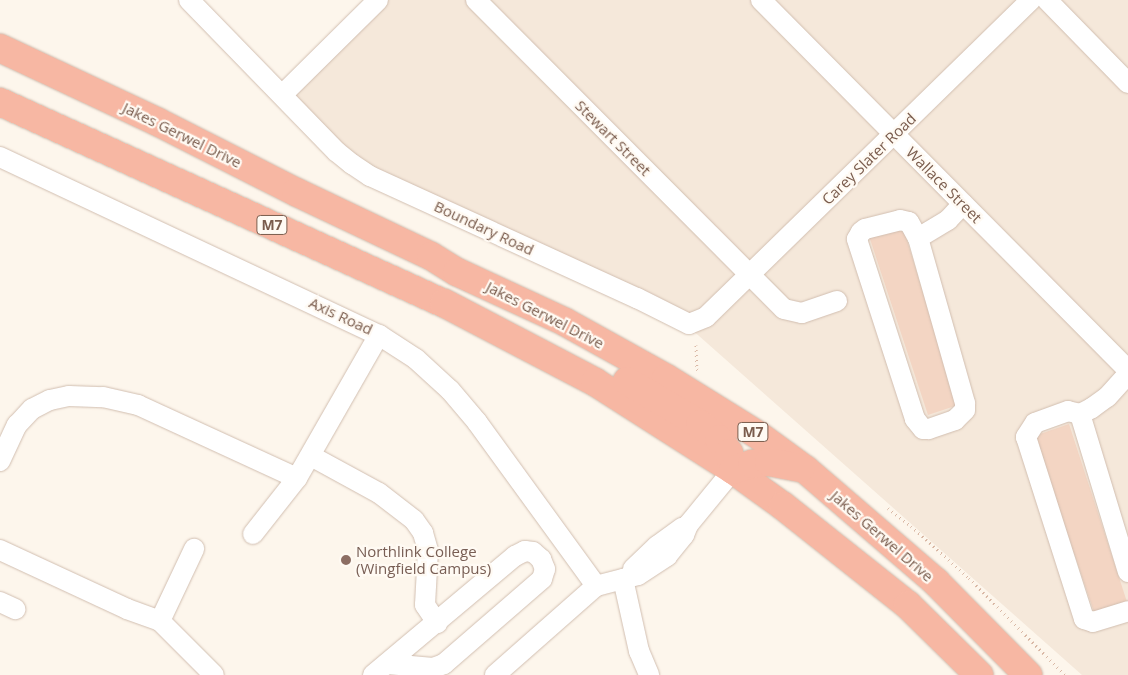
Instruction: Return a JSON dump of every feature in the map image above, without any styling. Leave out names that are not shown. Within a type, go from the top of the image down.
[{"type":"highway","name":"Jakes Gerwel Drive","points":[[0,48],[158,122],[296,192],[431,256],[457,272],[564,322],[666,378],[758,435],[806,470],[936,582],[1028,675]]},
{"type":"highway","points":[[0,81],[56,110],[77,126],[100,148]]},
{"type":"highway","name":"M7","points":[[0,102],[444,302],[595,382],[733,470],[783,506],[908,605],[979,675]]},
{"type":"highway","points":[[431,256],[448,277],[473,298],[589,359],[700,424],[724,443],[729,453],[733,470],[752,464],[769,462],[785,463],[806,470]]},
{"type":"street","points":[[282,95],[378,0]]},
{"type":"street","name":"Stewart Street","points":[[476,0],[784,309],[802,313],[837,301]]},
{"type":"street","name":"Wallace Street","points":[[761,0],[1128,372]]},
{"type":"street","name":"Carey Slater Road","points":[[706,317],[1031,0]]},
{"type":"street","points":[[1047,0],[1128,82]]},
{"type":"street","name":"Boundary Road","points":[[191,1],[337,152],[370,176],[637,298],[681,321],[689,324],[706,317]]},
{"type":"street","name":"Axis Road","points":[[0,157],[379,335],[416,359],[450,390],[477,422],[596,586]]},
{"type":"street","points":[[918,238],[948,220],[963,204]]},
{"type":"street","points":[[900,220],[909,222],[918,238],[965,403],[965,410],[955,420],[929,429],[919,425],[912,410],[857,239],[860,232],[866,229],[900,220]]},
{"type":"street","points":[[253,534],[297,478],[311,456],[379,335]]},
{"type":"street","points":[[1128,372],[1107,397],[1080,414],[1068,411],[1035,423],[1026,437],[1084,619],[1093,622],[1128,611]]},
{"type":"street","points":[[0,461],[17,425],[32,409],[50,400],[69,396],[103,397],[138,405],[297,478]]},
{"type":"street","points":[[1080,414],[1128,572]]},
{"type":"street","points":[[311,456],[379,493],[414,520],[423,534],[428,552],[425,605],[437,623]]},
{"type":"street","points":[[495,675],[596,586],[649,570],[667,556],[684,535],[688,525],[733,470]]},
{"type":"street","points":[[160,622],[194,549]]},
{"type":"street","points":[[0,550],[127,609],[160,622],[214,675]]},
{"type":"street","points":[[524,551],[533,552],[541,559],[545,569],[542,579],[444,664],[433,668],[381,670],[515,556],[524,551]]},
{"type":"street","points":[[626,578],[639,651],[649,675]]},
{"type":"shaded area","points":[[375,0],[1128,0],[1128,675],[1082,675],[690,328],[370,178],[279,96]]},
{"type":"building","points":[[902,224],[958,405],[928,415],[868,233]]},
{"type":"building","points":[[1069,424],[1128,605],[1095,615],[1034,436]]},
{"type":"place","name":"Northlink College (Wingfield Campus)","points":[[346,560]]}]
